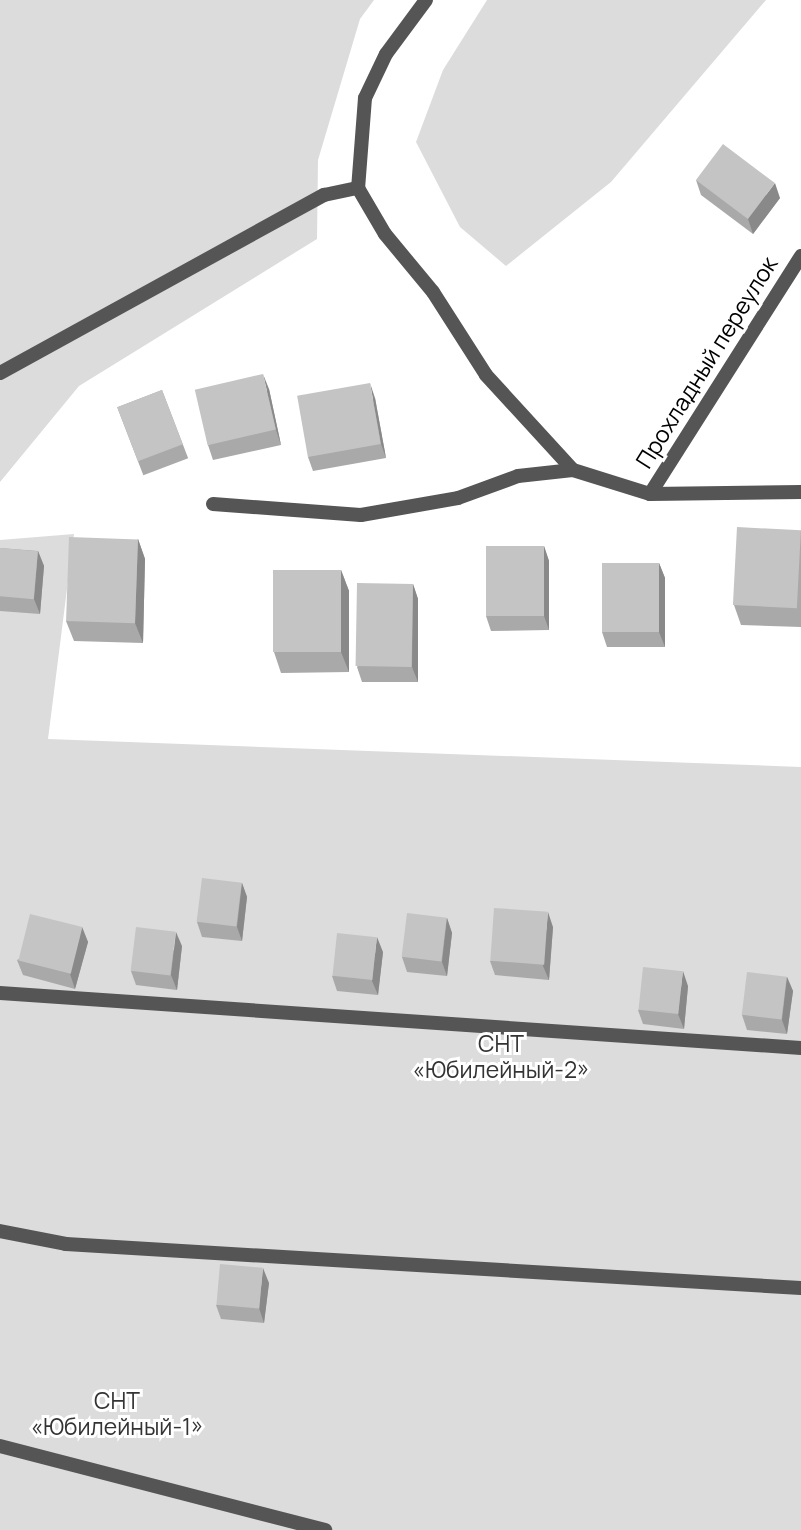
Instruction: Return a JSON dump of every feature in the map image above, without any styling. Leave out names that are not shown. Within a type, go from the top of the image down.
[{"type":"street","points":[[426,0],[386,54],[365,98],[358,188],[486,375],[573,470]]},
{"type":"street","points":[[0,373],[324,195],[358,188]]},
{"type":"street","name":"Прохладный переулок","points":[[650,494],[801,256]]},
{"type":"street","points":[[213,504],[361,515],[458,498],[517,476],[573,470],[650,494],[801,492]]},
{"type":"street","points":[[0,993],[801,1048]]},
{"type":"street","points":[[0,1231],[66,1244],[801,1288]]},
{"type":"street","points":[[0,1446],[325,1530]]},
{"type":"green space","points":[[0,0],[374,0],[360,19],[318,160],[317,239],[79,386],[0,482]]},
{"type":"green space","points":[[487,0],[766,0],[611,182],[506,266],[460,227],[416,142],[443,70]]},
{"type":"green space","name":"СНТ «Юбилейный-2»","points":[[74,534],[48,739],[801,767],[801,1530],[0,1530],[0,540]]},
{"type":"building","points":[[723,144],[775,183],[748,219],[696,180]]},
{"type":"building","points":[[263,374],[276,430],[208,445],[195,390]]},
{"type":"building","points":[[370,383],[381,444],[308,457],[297,396]]},
{"type":"building","points":[[162,390],[183,444],[138,461],[117,407]]},
{"type":"building","points":[[737,527],[801,530],[797,608],[733,605]]},
{"type":"building","points":[[69,537],[138,539],[135,623],[66,621]]},
{"type":"building","points":[[486,546],[544,546],[544,616],[486,616]]},
{"type":"building","points":[[0,548],[38,551],[34,599],[0,596]]},
{"type":"building","points":[[602,563],[659,563],[659,632],[602,632]]},
{"type":"building","points":[[273,570],[341,570],[341,652],[273,652]]},
{"type":"building","points":[[357,583],[413,584],[412,667],[356,666]]},
{"type":"building","points":[[202,878],[242,883],[236,927],[197,922]]},
{"type":"building","points":[[494,908],[548,912],[544,965],[490,961]]},
{"type":"building","points":[[407,913],[447,918],[441,962],[402,957]]},
{"type":"building","points":[[30,914],[82,927],[71,974],[18,961]]},
{"type":"building","points":[[136,927],[176,932],[170,976],[131,971]]},
{"type":"building","points":[[337,933],[377,937],[372,980],[333,976]]},
{"type":"building","points":[[643,967],[683,971],[678,1014],[639,1010]]},
{"type":"building","points":[[747,972],[787,977],[781,1020],[742,1015]]},
{"type":"building","points":[[220,1264],[263,1268],[259,1309],[216,1305]]},
{"type":"park label","name":"СНТ «Юбилейный-1»","points":[[117,1413]]}]
